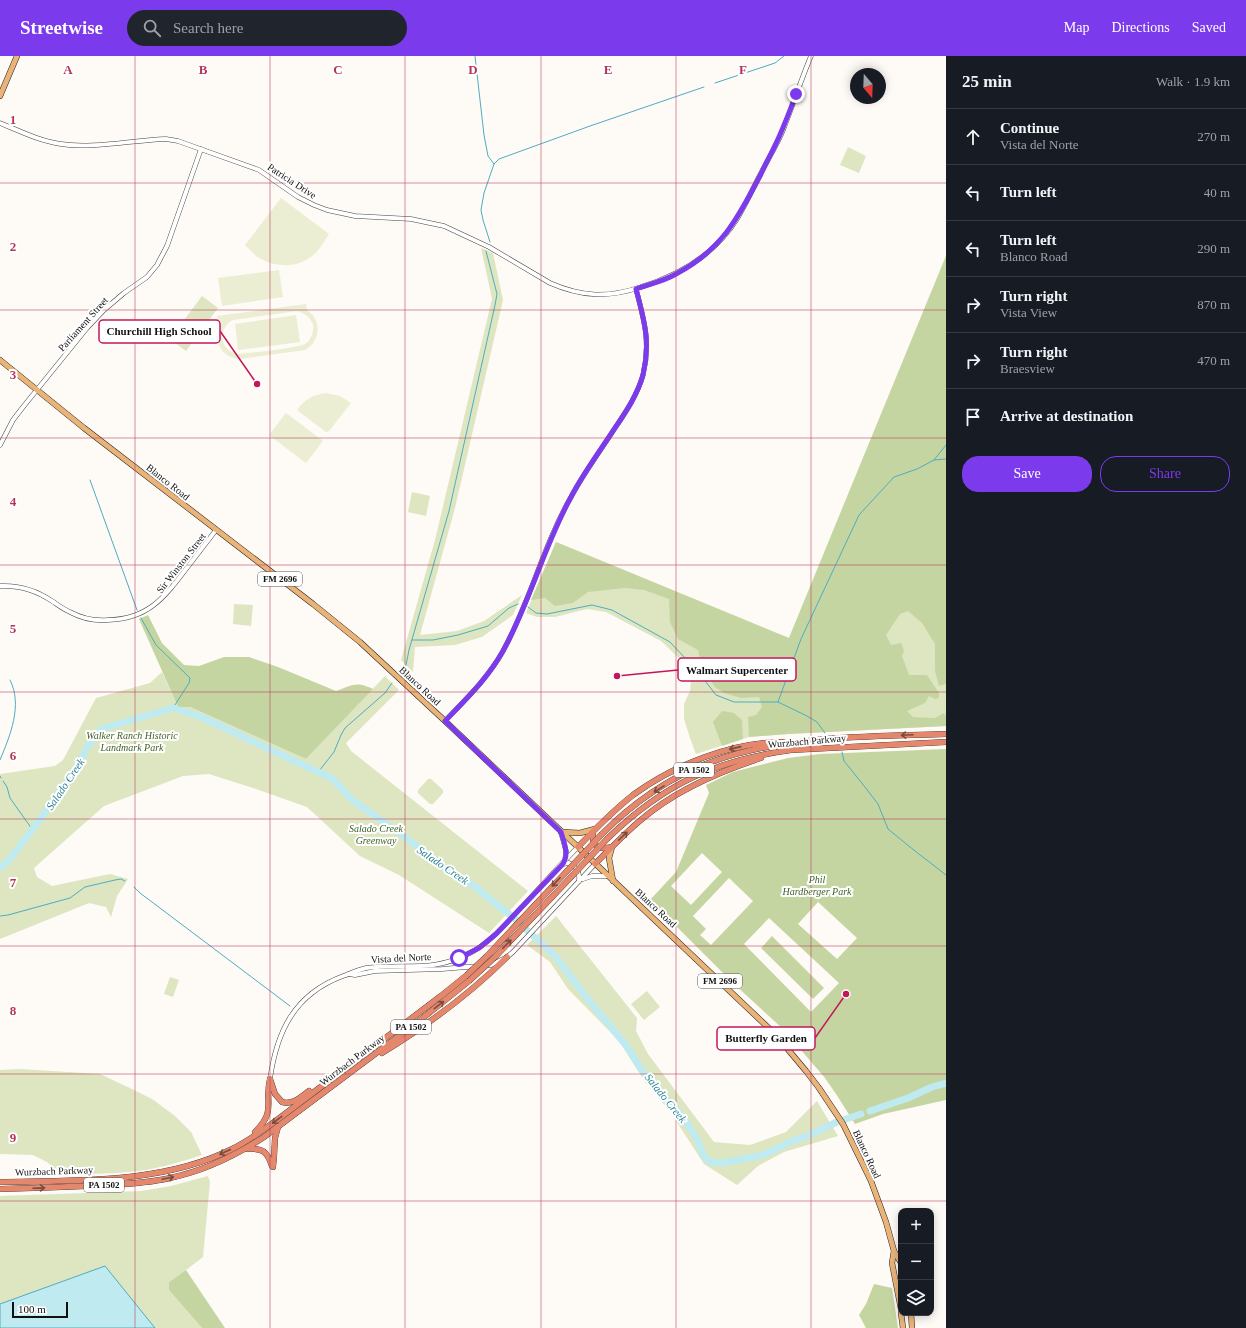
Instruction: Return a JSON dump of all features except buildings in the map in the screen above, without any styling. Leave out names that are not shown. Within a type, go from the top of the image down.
[{"type":"highway","name":"Wurzbach Parkway","points":[[0,1182],[141,1176],[174,1170],[233,1149],[245,1142],[273,1123],[467,974],[487,956],[618,818],[638,802],[674,780],[711,762],[756,750],[801,742],[946,734]]},
{"type":"highway","points":[[578,847],[633,795],[669,773],[716,754],[750,745],[774,742],[801,742]]},
{"type":"highway","name":"Wurzbach Parkway","points":[[0,1190],[142,1183],[170,1178],[207,1167],[244,1150],[278,1127],[353,1071],[469,981],[495,957],[608,838],[637,812],[677,785],[709,770],[766,753],[791,750],[946,742]]},
{"type":"highway","points":[[595,864],[642,819],[680,792],[710,777],[740,765],[791,750]]},
{"type":"highway","points":[[595,830],[593,840],[597,846],[603,849],[612,847]]},
{"type":"highway","points":[[353,1071],[397,1044],[446,1010],[479,984],[507,957]]},
{"type":"highway","points":[[270,1079],[278,1099],[282,1102],[292,1102],[364,1054]]},
{"type":"highway","points":[[245,1142],[262,1125],[266,1118],[269,1108],[268,1087],[270,1079]]},
{"type":"highway","points":[[244,1150],[261,1150],[270,1158],[273,1167],[274,1138],[278,1127]]},
{"type":"main road","points":[[0,96],[17,56]]},
{"type":"main road","name":"Blanco Road","points":[[0,360],[36,390],[308,600],[360,642],[775,1034],[820,1088],[849,1136],[871,1181],[894,1251],[898,1258]]},
{"type":"main road","points":[[561,832],[580,833],[595,830]]},
{"type":"main road","points":[[612,847],[609,858],[613,880]]},
{"type":"main road","name":"Blanco Road","points":[[894,1251],[892,1263],[898,1294]]},
{"type":"main road","points":[[901,1316],[903,1328]]},
{"type":"main road","points":[[911,1316],[912,1328]]},
{"type":"street","name":"Patricia Drive","points":[[0,123],[35,138],[62,144],[78,145],[166,139],[178,141],[259,170],[298,197],[327,210],[355,216],[411,219],[432,222],[470,237],[550,283],[571,291],[594,295],[606,295],[636,289],[667,278],[690,266],[703,257],[727,233],[745,205],[776,144],[810,56]]},
{"type":"street","name":"Parliament Street","points":[[0,444],[16,416],[36,390],[104,310],[124,293],[147,277],[157,265],[167,246],[201,149]]},
{"type":"street","points":[[445,721],[483,680],[502,652],[522,612],[540,564],[568,502],[636,395],[645,364],[647,334],[645,320],[636,289]]},
{"type":"street","name":"Sir Winston Street","points":[[0,586],[11,586],[27,589],[41,594],[71,613],[88,619],[105,621],[133,616],[147,610],[163,599],[216,530]]},
{"type":"street","points":[[561,832],[566,851],[563,863],[571,864],[579,872],[579,881]]},
{"type":"street","name":"Vista del Norte","points":[[270,1079],[276,1046],[285,1027],[305,1000],[319,988],[354,971],[367,968],[430,966],[443,964],[469,954],[496,934],[578,847]]},
{"type":"street","points":[[507,957],[595,864]]},
{"type":"street","points":[[579,881],[592,876],[609,876]]},
{"type":"street","name":"Vista del Norte","points":[[349,974],[355,975],[375,972],[491,965],[507,957]]},
{"type":"green space","points":[[848,147],[866,156],[859,173],[840,165]]},
{"type":"green space","points":[[281,198],[329,234],[320,248],[312,256],[298,264],[279,265],[267,262],[257,256],[245,245]]},
{"type":"green space","points":[[481,248],[493,253],[503,300],[455,508],[420,635],[457,631],[484,621],[522,595],[513,615],[482,637],[455,645],[415,647],[413,672],[401,660],[435,540],[492,299]]},
{"type":"green space","points":[[946,256],[946,726],[749,737],[696,754],[684,719],[684,704],[690,691],[691,681],[687,666],[661,641],[606,612],[587,609],[555,617],[537,617],[526,613],[556,542],[789,638]]},
{"type":"green space","points":[[946,256],[946,684],[939,686],[935,671],[935,644],[922,623],[908,611],[900,614],[886,635],[891,645],[901,643],[904,651],[902,656],[909,675],[927,675],[939,693],[939,698],[935,699],[929,696],[925,703],[907,711],[913,717],[935,718],[944,713],[946,716],[946,726],[749,737],[748,717],[756,715],[762,707],[759,697],[741,698],[724,693],[715,687],[702,668],[698,650],[678,639],[670,622],[669,599],[644,590],[625,588],[588,592],[573,603],[555,606],[545,598],[531,600],[556,542],[789,638]]},
{"type":"green space","points":[[279,270],[283,297],[222,306],[218,278]]},
{"type":"green space","points":[[202,296],[218,308],[186,351],[170,339]]},
{"type":"green space","points":[[306,304],[307,310],[315,319],[318,330],[317,336],[305,350],[240,359],[233,358],[227,355],[219,346],[217,334],[222,322],[218,323],[217,316]],"holes":[[[297,311],[305,314],[313,325],[312,336],[305,344],[284,349],[239,354],[233,352],[224,345],[222,334],[224,329],[233,320]]]},
{"type":"green space","points":[[296,315],[300,342],[238,350],[235,324]]},
{"type":"green space","points":[[326,393],[340,396],[351,403],[329,431],[326,432],[297,410],[310,398]]},
{"type":"green space","points":[[286,413],[323,441],[306,463],[269,435]]},
{"type":"green space","points":[[412,492],[430,496],[426,516],[408,512]]},
{"type":"green space","points":[[234,604],[253,605],[251,626],[233,624]]},
{"type":"green space","points":[[148,615],[162,643],[184,665],[199,666],[224,657],[249,657],[278,667],[336,691],[354,685],[362,685],[373,689],[306,759],[190,707],[178,707],[139,619]]},
{"type":"green space","points":[[162,672],[178,707],[190,707],[306,759],[385,676],[399,690],[346,743],[351,751],[528,891],[489,933],[399,875],[360,856],[307,807],[209,774],[183,776],[104,806],[34,868],[37,877],[52,886],[110,874],[128,879],[117,896],[111,917],[106,907],[89,903],[0,939],[0,774],[55,766],[63,760],[96,698],[150,683]]},
{"type":"green space","points":[[722,711],[734,713],[742,720],[743,739],[722,746],[713,722]]},
{"type":"green space","name":"Phil Hardberger Park","points":[[946,749],[946,1100],[883,1114],[855,1124],[825,1078],[783,1029],[734,984],[649,901],[676,872],[709,793],[706,785],[733,772],[788,758],[820,754]],"holes":[[[702,853],[722,872],[691,905],[671,886]],[[729,878],[753,901],[711,945],[700,935],[706,929],[693,916]],[[818,902],[857,938],[837,959],[798,924]],[[769,918],[839,983],[811,1012],[744,944]]]},
{"type":"green space","points":[[428,779],[431,779],[443,790],[443,793],[433,804],[430,804],[418,793],[418,790]]},
{"type":"green space","points":[[556,916],[637,1018],[636,1031],[648,1054],[714,1142],[750,1145],[786,1132],[817,1101],[838,1136],[784,1152],[758,1166],[737,1185],[704,1164],[671,1113],[645,1082],[622,1044],[568,989],[550,962],[527,945]]},
{"type":"green space","points":[[772,936],[824,988],[813,999],[761,948]]},
{"type":"green space","points":[[170,977],[179,980],[173,997],[164,994]]},
{"type":"green space","points":[[647,991],[660,1007],[644,1020],[631,1004]]},
{"type":"green space","points":[[20,1069],[100,1074],[134,1090],[152,1099],[175,1116],[191,1132],[202,1155],[148,1170],[104,1174],[61,1174],[47,1162],[33,1155],[0,1154],[0,1070]]},
{"type":"green space","points":[[208,1176],[210,1182],[203,1257],[169,1282],[169,1290],[202,1328],[0,1328],[0,1196],[141,1191],[171,1186]]},
{"type":"green space","points":[[186,1270],[225,1328],[202,1328],[169,1290],[169,1282]]},
{"type":"green space","points":[[874,1284],[892,1288],[898,1328],[866,1328],[859,1315],[866,1304]]},
{"type":"water","points":[[105,1266],[155,1328],[0,1328],[0,1304]]},
{"type":"waterway","points":[[475,56],[484,135],[488,156],[494,164]]},
{"type":"waterway","points":[[715,83],[775,63],[784,56]]},
{"type":"waterway","points":[[490,242],[481,210],[484,193],[494,164],[499,159],[704,87]]},
{"type":"waterway","points":[[405,670],[409,650],[449,511],[495,305],[497,294],[486,251]]},
{"type":"waterway","points":[[934,460],[946,445]]},
{"type":"waterway","points":[[778,702],[801,639],[859,515],[894,477],[917,469],[934,460],[946,459]]},
{"type":"waterway","points":[[90,480],[137,610]]},
{"type":"waterway","points":[[412,640],[433,640],[458,635],[488,626],[509,608],[518,604]]},
{"type":"waterway","points":[[528,607],[536,613],[547,614],[592,605],[612,610],[670,642],[699,673],[716,695],[734,702],[778,702],[817,722],[825,733]]},
{"type":"waterway","points":[[141,618],[156,645],[190,678],[189,683],[173,708]]},
{"type":"waterway","points":[[0,760],[8,741],[14,720],[15,700],[14,690],[10,680]]},
{"type":"waterway","points":[[319,771],[334,752],[345,728],[385,693],[392,683]]},
{"type":"waterway","name":"Salado Creek","points":[[0,868],[10,859],[44,814],[77,768],[86,749],[101,729],[173,708],[201,717],[333,779],[351,799],[405,837],[454,875],[474,886],[515,919],[555,956],[590,1002],[625,1044],[641,1069],[658,1091],[683,1117],[697,1139],[704,1156],[710,1162],[723,1163],[763,1155],[837,1122],[861,1114]]},
{"type":"waterway","points":[[842,752],[844,761],[878,804],[888,829],[946,875]]},
{"type":"waterway","points":[[3,781],[7,787],[10,798],[32,829]]},
{"type":"waterway","points":[[0,916],[70,898],[85,887],[121,879],[125,881]]},
{"type":"waterway","points":[[134,887],[290,1006]]},
{"type":"waterway","name":"Salado Creek","points":[[870,1111],[946,1083]]},
{"type":"place","name":"Churchill High School","points":[[257,384]]},
{"type":"place","name":"Walmart Supercenter","points":[[617,676]]},
{"type":"place","name":"Butterfly Garden","points":[[846,994]]},
{"type":"route","points":[[459,958],[479,948],[496,934],[562,865],[566,855],[561,832],[445,721],[483,680],[502,652],[522,612],[540,564],[568,502],[636,395],[645,364],[647,334],[645,320],[636,289],[675,275],[690,266],[716,246],[727,233],[745,205],[776,144],[796,94]]},
{"type":"park label","name":"Walker Ranch Historic Landmark Park","points":[[132,740]]},
{"type":"park label","name":"Salado Creek Greenway","points":[[376,834]]}]
